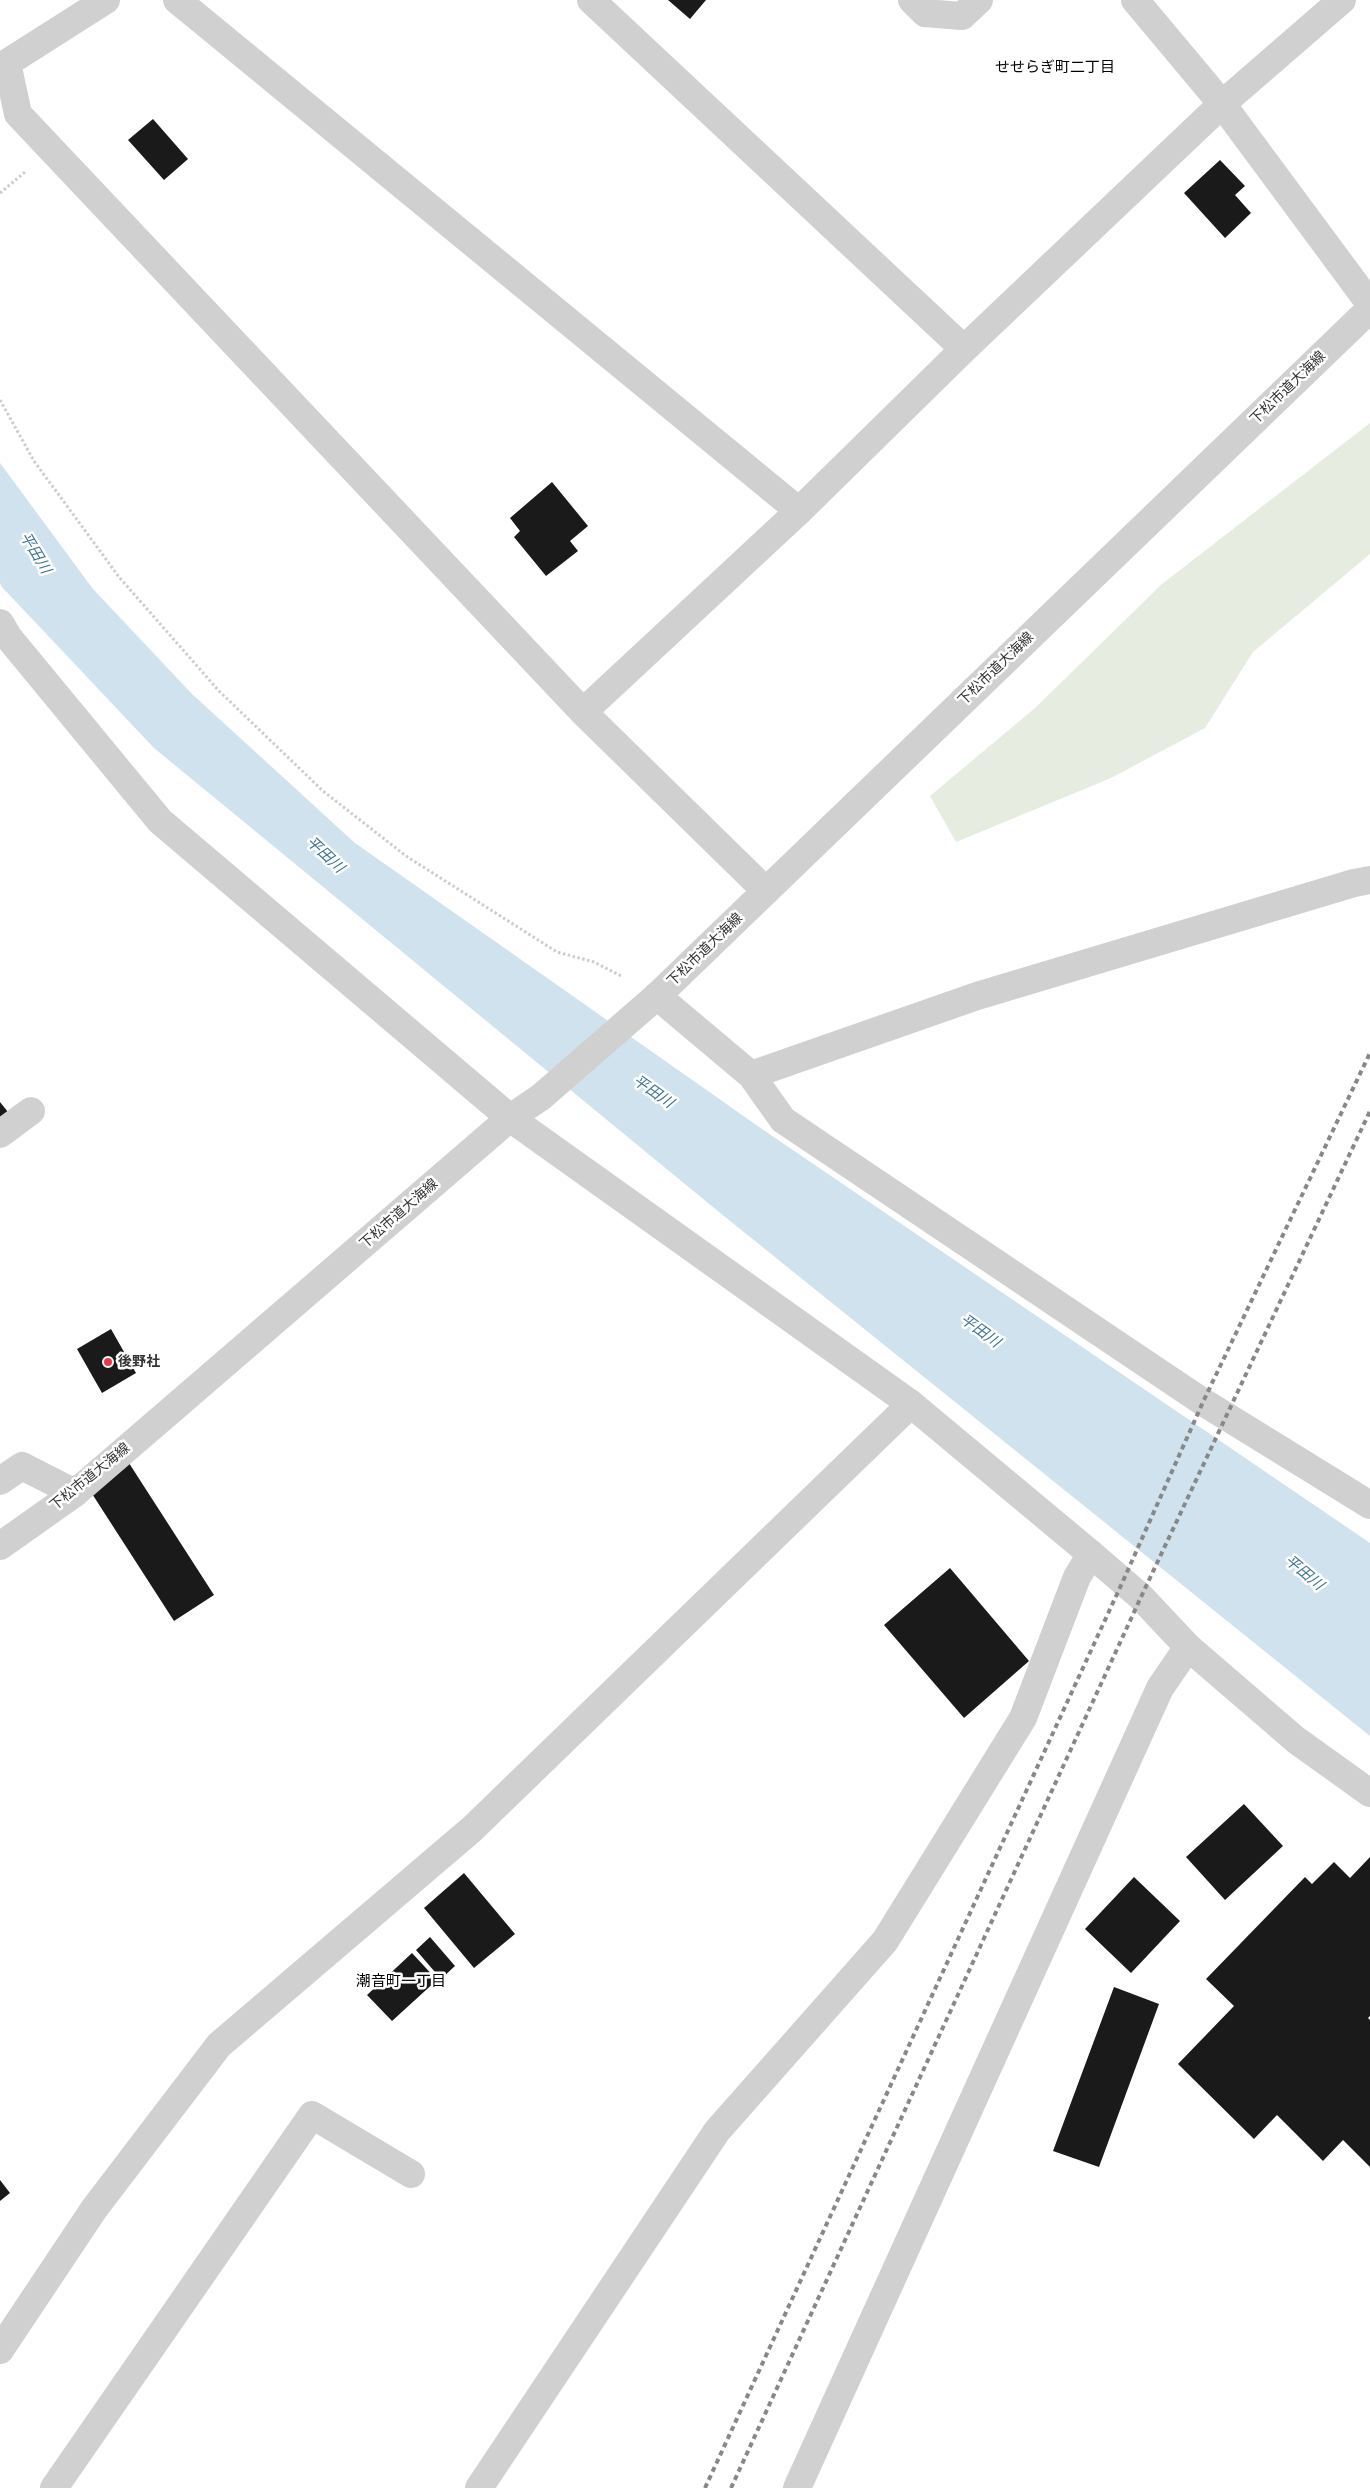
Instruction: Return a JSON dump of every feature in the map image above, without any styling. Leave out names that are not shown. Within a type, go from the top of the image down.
[{"type":"street","points":[[106,0],[7,63],[18,114],[583,712],[766,890]]},
{"type":"street","points":[[177,0],[799,511]]},
{"type":"street","points":[[591,0],[964,349]]},
{"type":"street","points":[[912,0],[925,13],[962,16],[979,0]]},
{"type":"street","points":[[1136,0],[1222,104],[1370,304]]},
{"type":"street","points":[[583,712],[799,511],[964,349],[1222,104],[1342,0]]},
{"type":"street","name":"下松市道大海線","points":[[0,1546],[75,1492],[510,1118],[541,1097],[656,996],[1370,309]]},
{"type":"street","points":[[0,624],[9,638],[160,821],[510,1118],[911,1404],[1092,1554],[1141,1597],[1188,1647],[1296,1740],[1370,1793]]},
{"type":"street","points":[[751,1075],[977,996],[1354,883],[1370,880]]},
{"type":"street","points":[[656,996],[751,1075],[783,1120],[1203,1402],[1370,1505]]},
{"type":"street","points":[[0,1134],[31,1111]]},
{"type":"street","points":[[0,2350],[94,2209],[219,2045],[472,1828],[911,1404]]},
{"type":"street","points":[[0,1481],[22,1466],[75,1492]]},
{"type":"street","points":[[479,2488],[717,2132],[885,1942],[1023,1718],[1077,1577],[1092,1554]]},
{"type":"street","points":[[797,2488],[1160,1688],[1188,1647]]},
{"type":"street","points":[[54,2488],[312,2115],[411,2174]]},
{"type":"path","points":[[0,400],[34,461],[119,578],[219,692],[323,791],[406,856],[557,952],[594,962],[656,996]]},
{"type":"shaded area","points":[[1370,423],[1370,554],[1253,652],[1205,728],[1111,778],[956,842],[930,796],[1035,708],[1162,584]]},
{"type":"water","name":"平田川","points":[[0,463],[93,589],[192,694],[355,843],[762,1129],[1370,1543],[1370,1736],[719,1212],[154,748],[2,587],[0,583]]},
{"type":"building","points":[[668,0],[706,0],[690,19]]},
{"type":"building","points":[[153,119],[188,159],[164,180],[128,140]]},
{"type":"building","points":[[1220,160],[1245,186],[1235,195],[1251,213],[1225,238],[1184,193]]},
{"type":"building","points":[[552,482],[588,526],[570,541],[578,551],[546,576],[514,537],[520,531],[510,518]]},
{"type":"building","points":[[0,1102],[8,1112],[0,1118]]},
{"type":"building","points":[[111,1329],[136,1373],[102,1393],[77,1349]]},
{"type":"building","points":[[127,1460],[214,1595],[174,1621],[87,1486]]},
{"type":"building","points":[[950,1568],[1029,1661],[964,1718],[884,1625]]},
{"type":"building","points":[[1244,1804],[1283,1846],[1225,1900],[1186,1857]]},
{"type":"building","points":[[1370,1857],[1370,2016],[1368,2018],[1370,2020],[1370,2167],[1343,2140],[1323,2161],[1277,2115],[1254,2139],[1178,2064],[1234,2006],[1206,1979],[1305,1877],[1312,1884],[1334,1862],[1350,1878]]},
{"type":"building","points":[[464,1873],[515,1934],[474,1968],[424,1908]]},
{"type":"building","points":[[1134,1877],[1180,1921],[1131,1973],[1085,1929]]},
{"type":"building","points":[[430,1937],[455,1966],[441,1979],[416,1950]]},
{"type":"building","points":[[412,1953],[437,1980],[392,2021],[367,1995]]},
{"type":"building","points":[[1114,1987],[1159,2004],[1099,2167],[1053,2151]]},
{"type":"building","points":[[0,2180],[10,2193],[0,2201]]},
{"type":"railway","points":[[705,2488],[1123,1581],[1203,1402],[1370,1053]]},
{"type":"railway","points":[[731,2488],[1141,1597],[1370,1111]]},
{"type":"place","name":"後野社","points":[[108,1362]]},
{"type":"district","name":"せせらぎ町二丁目","points":[[1055,68]]},
{"type":"district","name":"潮音町一丁目","points":[[401,1982]]}]
